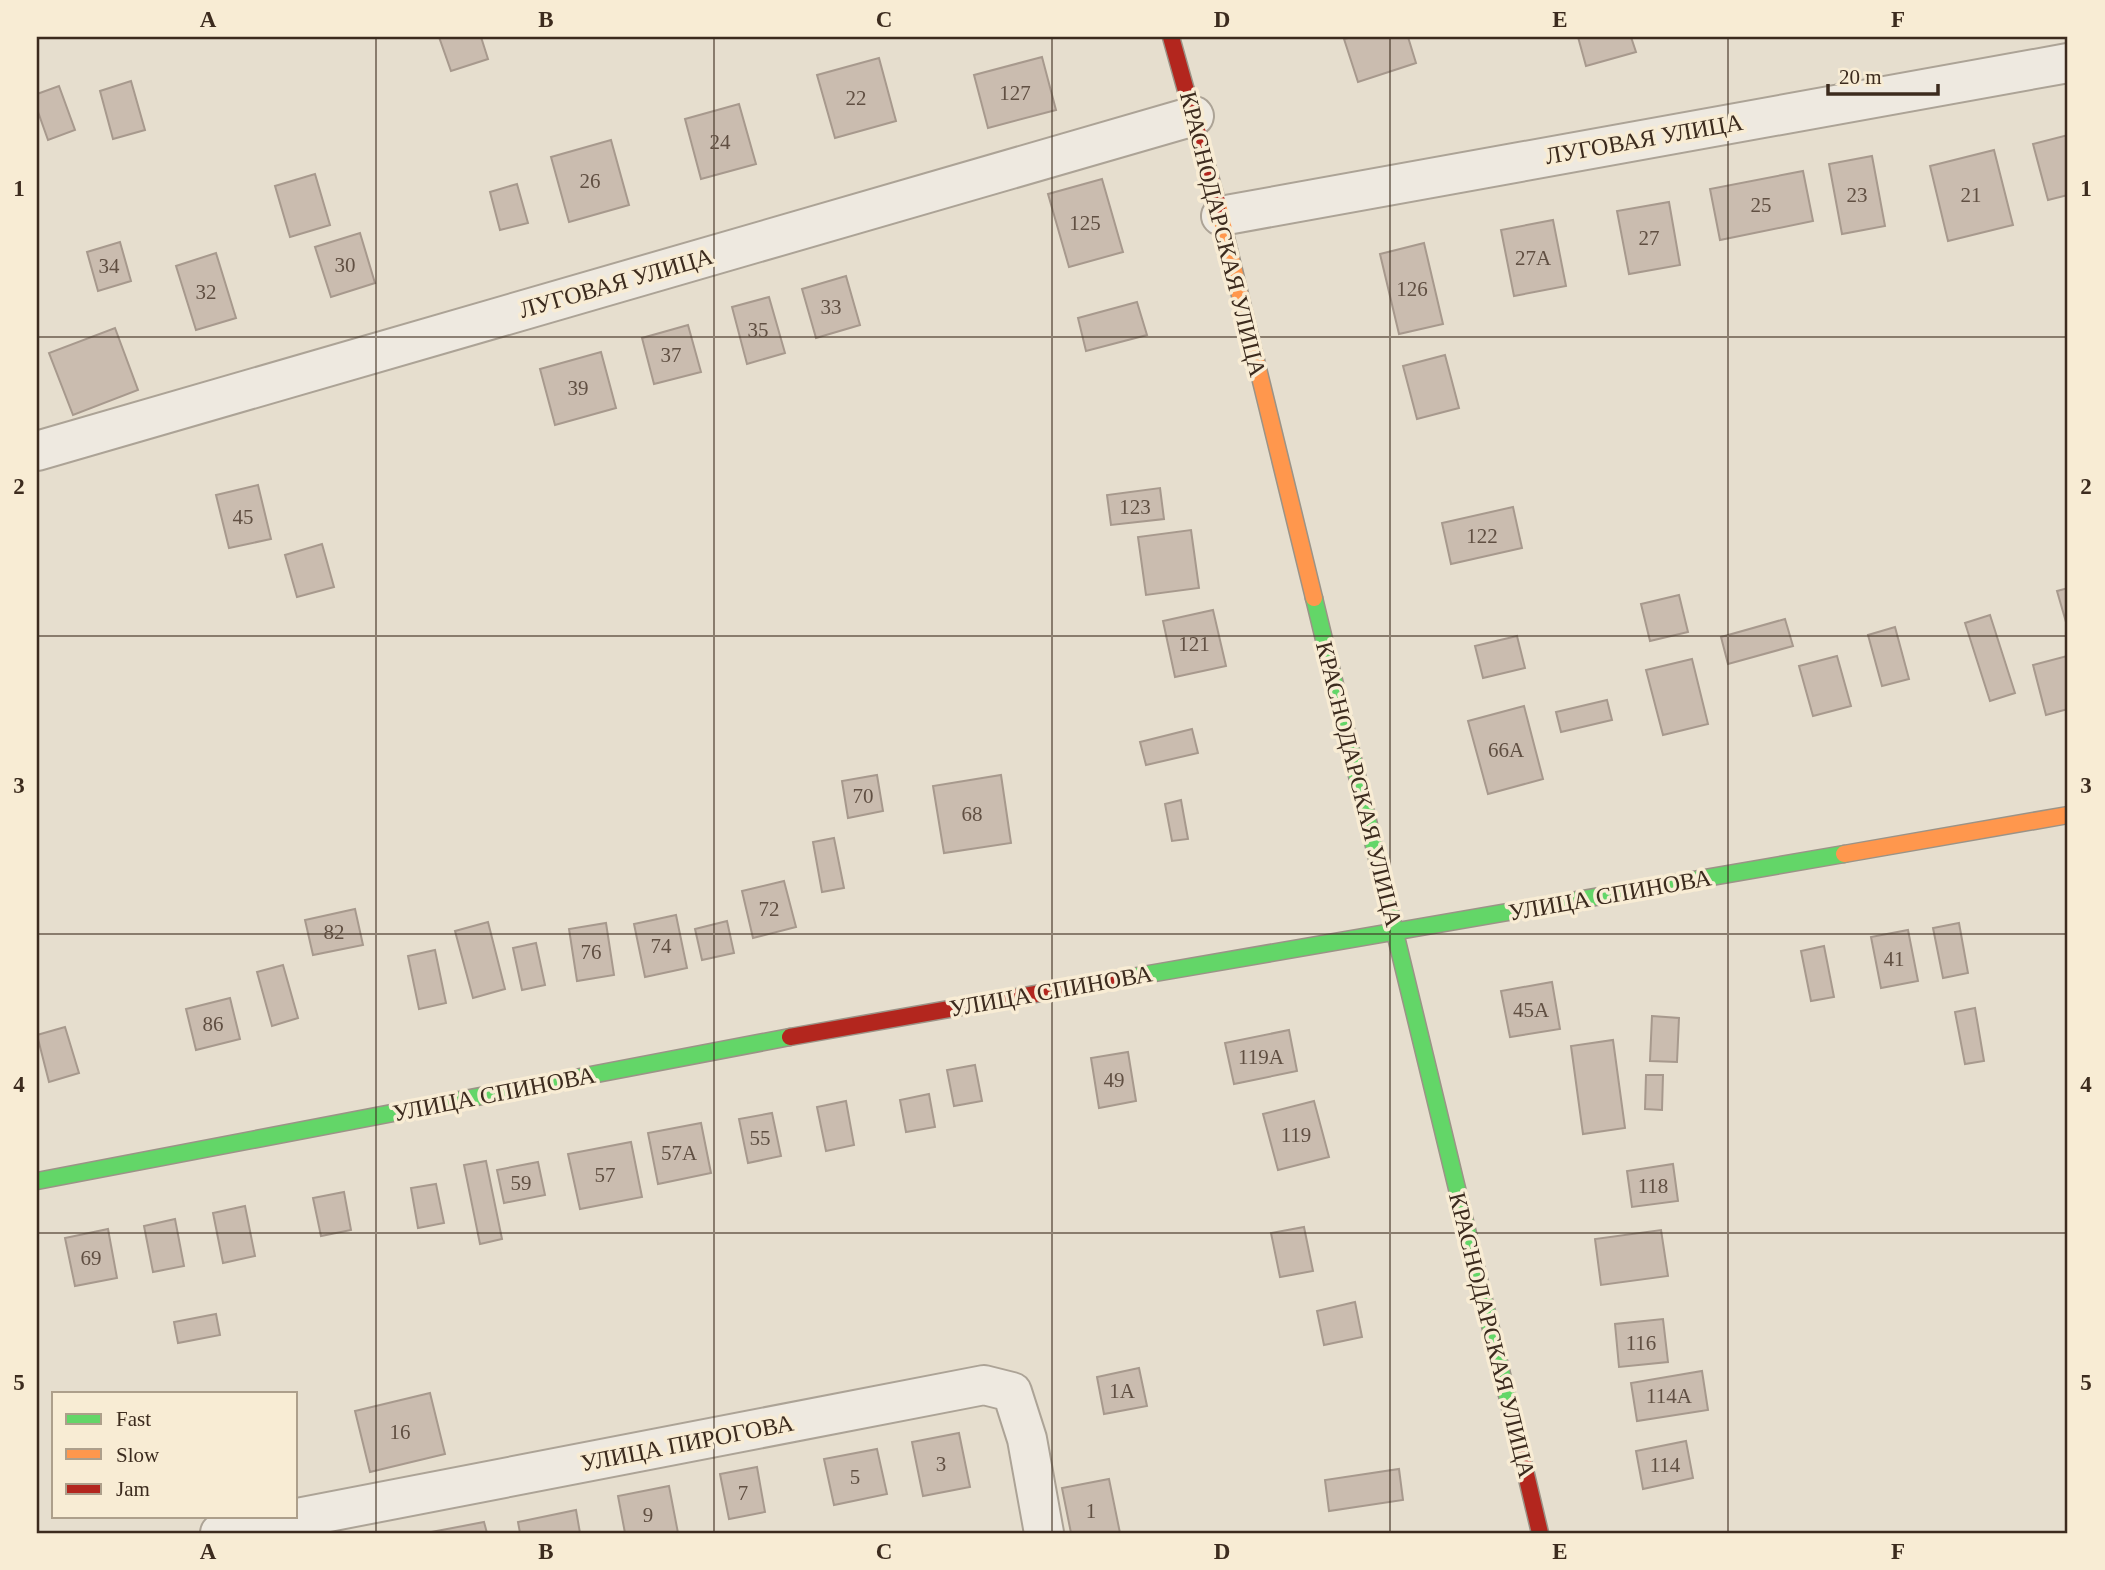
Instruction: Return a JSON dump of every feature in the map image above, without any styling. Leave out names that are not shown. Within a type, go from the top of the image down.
[{"type":"street","name":"КРАСНОДАРСКАЯ УЛИЦА","points":[[1171,37],[1220,216],[1540,1533]]},
{"type":"street","name":"ЛУГОВАЯ УЛИЦА","points":[[1220,216],[2068,63]]},
{"type":"street","name":"ЛУГОВАЯ УЛИЦА","points":[[37,451],[1194,116]]},
{"type":"street","name":"УЛИЦА СПИНОВА","points":[[37,1181],[878,1020],[2068,815]]},
{"type":"street","name":"УЛИЦА ПИРОГОВА","points":[[298,1518],[984,1385],[1012,1392],[1027,1439],[1044,1533]]},
{"type":"street","name":"УЛИЦА ПИРОГОВА","points":[[220,1533],[297,1518]]},
{"type":"building","points":[[439,37],[481,37],[488,59],[451,71]]},
{"type":"building","points":[[1408,37],[1416,63],[1358,82],[1344,39]]},
{"type":"building","points":[[1578,37],[1631,37],[1636,52],[1586,66]]},
{"type":"building","points":[[1042,57],[1056,110],[988,128],[974,75]]},
{"type":"building","points":[[879,58],[896,121],[835,138],[817,75]]},
{"type":"building","points":[[131,81],[145,130],[113,139],[100,91]]},
{"type":"building","points":[[59,86],[75,130],[48,140],[37,109],[37,94]]},
{"type":"building","points":[[739,104],[756,164],[701,179],[685,119]]},
{"type":"building","points":[[2068,135],[2068,195],[2048,200],[2033,144]]},
{"type":"building","points":[[611,140],[629,205],[569,222],[551,157]]},
{"type":"building","points":[[1994,150],[2013,225],[1948,241],[1930,166]]},
{"type":"building","points":[[1872,156],[1885,226],[1842,234],[1829,164]]},
{"type":"building","points":[[1803,171],[1813,221],[1720,240],[1710,189]]},
{"type":"building","points":[[315,174],[330,225],[290,237],[275,186]]},
{"type":"building","points":[[1102,179],[1123,252],[1069,267],[1048,194]]},
{"type":"building","points":[[517,184],[528,223],[500,230],[490,192]]},
{"type":"building","points":[[1669,202],[1680,265],[1629,274],[1617,211]]},
{"type":"building","points":[[1553,220],[1566,286],[1514,296],[1501,230]]},
{"type":"building","points":[[360,233],[375,283],[331,297],[315,247]]},
{"type":"building","points":[[120,242],[131,281],[98,291],[87,252]]},
{"type":"building","points":[[1424,243],[1443,324],[1399,334],[1380,254]]},
{"type":"building","points":[[216,253],[236,318],[196,330],[176,266]]},
{"type":"building","points":[[846,276],[860,325],[816,338],[802,289]]},
{"type":"building","points":[[769,297],[785,353],[747,364],[732,307]]},
{"type":"building","points":[[1137,302],[1147,335],[1086,351],[1078,318]]},
{"type":"building","points":[[688,325],[701,372],[654,384],[642,338]]},
{"type":"building","points":[[115,328],[138,390],[73,415],[49,353]]},
{"type":"building","points":[[601,352],[616,408],[555,425],[540,369]]},
{"type":"building","points":[[1445,355],[1459,408],[1417,419],[1403,366]]},
{"type":"building","points":[[258,485],[271,539],[229,548],[216,495]]},
{"type":"building","points":[[1160,488],[1164,519],[1111,525],[1107,495]]},
{"type":"building","points":[[1513,507],[1522,548],[1451,564],[1442,523]]},
{"type":"building","points":[[1191,530],[1199,588],[1146,595],[1138,537]]},
{"type":"building","points":[[322,544],[334,587],[297,597],[285,555]]},
{"type":"building","points":[[2068,588],[2068,629],[2057,591]]},
{"type":"building","points":[[1679,595],[1688,632],[1650,641],[1641,604]]},
{"type":"building","points":[[1213,610],[1226,666],[1175,677],[1163,621]]},
{"type":"building","points":[[1990,615],[2015,693],[1990,701],[1965,623]]},
{"type":"building","points":[[1785,619],[1793,646],[1728,664],[1721,637]]},
{"type":"building","points":[[1895,627],[1909,679],[1882,686],[1868,635]]},
{"type":"building","points":[[1517,636],[1525,668],[1483,678],[1475,646]]},
{"type":"building","points":[[1837,656],[1851,706],[1813,716],[1799,666]]},
{"type":"building","points":[[2067,656],[2068,709],[2046,715],[2033,665]]},
{"type":"building","points":[[1692,659],[1708,724],[1663,735],[1646,670]]},
{"type":"building","points":[[1607,700],[1612,720],[1561,732],[1556,712]]},
{"type":"building","points":[[1524,706],[1543,779],[1488,794],[1468,721]]},
{"type":"building","points":[[1192,729],[1198,753],[1146,765],[1140,742]]},
{"type":"building","points":[[877,775],[883,811],[848,818],[842,781]]},
{"type":"building","points":[[1001,775],[1011,843],[944,853],[933,786]]},
{"type":"building","points":[[1181,800],[1188,839],[1172,841],[1165,804]]},
{"type":"building","points":[[834,838],[844,888],[822,892],[813,842]]},
{"type":"building","points":[[784,881],[796,927],[753,938],[742,891]]},
{"type":"building","points":[[355,909],[363,945],[313,955],[305,920]]},
{"type":"building","points":[[676,915],[687,968],[645,977],[634,924]]},
{"type":"building","points":[[727,921],[734,953],[702,960],[695,929]]},
{"type":"building","points":[[488,922],[505,989],[473,998],[455,931]]},
{"type":"building","points":[[606,923],[614,975],[577,981],[569,929]]},
{"type":"building","points":[[1959,923],[1968,973],[1943,978],[1933,928]]},
{"type":"building","points":[[1908,930],[1918,981],[1881,988],[1871,937]]},
{"type":"building","points":[[536,943],[545,985],[522,990],[513,948]]},
{"type":"building","points":[[1824,946],[1834,997],[1811,1001],[1801,951]]},
{"type":"building","points":[[435,950],[446,1003],[419,1009],[408,956]]},
{"type":"building","points":[[283,965],[298,1018],[272,1026],[257,972]]},
{"type":"building","points":[[1552,982],[1560,1029],[1510,1037],[1501,991]]},
{"type":"building","points":[[230,998],[240,1039],[196,1050],[186,1009]]},
{"type":"building","points":[[1975,1008],[1984,1061],[1965,1064],[1955,1012]]},
{"type":"building","points":[[1652,1016],[1679,1018],[1677,1062],[1650,1061]]},
{"type":"building","points":[[65,1027],[79,1073],[49,1082],[37,1035]]},
{"type":"building","points":[[1289,1030],[1297,1071],[1234,1084],[1225,1043]]},
{"type":"building","points":[[1613,1040],[1625,1128],[1583,1134],[1571,1046]]},
{"type":"building","points":[[1128,1052],[1136,1101],[1099,1108],[1091,1058]]},
{"type":"building","points":[[975,1065],[982,1101],[954,1106],[947,1070]]},
{"type":"building","points":[[1646,1075],[1663,1075],[1662,1110],[1645,1109]]},
{"type":"building","points":[[929,1094],[935,1127],[906,1132],[900,1100]]},
{"type":"building","points":[[846,1101],[854,1145],[826,1151],[817,1107]]},
{"type":"building","points":[[1314,1101],[1329,1157],[1278,1170],[1263,1114]]},
{"type":"building","points":[[772,1113],[781,1156],[748,1163],[739,1119]]},
{"type":"building","points":[[701,1123],[711,1173],[658,1184],[648,1133]]},
{"type":"building","points":[[631,1142],[642,1197],[580,1209],[568,1154]]},
{"type":"building","points":[[486,1161],[502,1239],[480,1244],[464,1165]]},
{"type":"building","points":[[538,1162],[545,1195],[504,1203],[497,1170]]},
{"type":"building","points":[[1673,1164],[1678,1201],[1632,1207],[1627,1171]]},
{"type":"building","points":[[436,1184],[444,1223],[418,1228],[411,1188]]},
{"type":"building","points":[[344,1192],[351,1230],[321,1236],[313,1198]]},
{"type":"building","points":[[245,1206],[255,1256],[223,1263],[213,1213]]},
{"type":"building","points":[[175,1219],[184,1266],[153,1272],[144,1226]]},
{"type":"building","points":[[1304,1227],[1313,1271],[1280,1277],[1271,1233]]},
{"type":"building","points":[[108,1229],[117,1278],[75,1286],[65,1238]]},
{"type":"building","points":[[1661,1230],[1668,1276],[1601,1285],[1595,1239]]},
{"type":"building","points":[[1355,1302],[1362,1337],[1324,1345],[1317,1311]]},
{"type":"building","points":[[216,1314],[220,1335],[178,1343],[174,1322]]},
{"type":"building","points":[[1663,1319],[1668,1362],[1619,1367],[1615,1324]]},
{"type":"building","points":[[1139,1368],[1147,1406],[1104,1414],[1097,1377]]},
{"type":"building","points":[[1702,1371],[1708,1410],[1637,1421],[1631,1383]]},
{"type":"building","points":[[430,1393],[445,1454],[370,1472],[355,1411]]},
{"type":"building","points":[[959,1433],[970,1487],[923,1496],[912,1442]]},
{"type":"building","points":[[1686,1441],[1693,1478],[1643,1489],[1636,1451]]},
{"type":"building","points":[[877,1449],[887,1494],[834,1505],[824,1459]]},
{"type":"building","points":[[757,1467],[765,1512],[729,1519],[720,1474]]},
{"type":"building","points":[[1399,1469],[1403,1500],[1329,1511],[1325,1480]]},
{"type":"building","points":[[1109,1479],[1120,1533],[1071,1533],[1062,1488]]},
{"type":"building","points":[[669,1486],[678,1533],[625,1533],[618,1496]]},
{"type":"building","points":[[576,1510],[580,1533],[520,1533],[518,1522]]},
{"type":"building","points":[[484,1522],[487,1533],[426,1533]]},
{"type":"traffic: fast","points":[[1314,598],[1514,1424]]},
{"type":"traffic: fast","points":[[1120,979],[1844,854]]},
{"type":"traffic: fast","points":[[37,1181],[790,1037]]},
{"type":"traffic: slow","points":[[1218,205],[1314,598]]},
{"type":"traffic: slow","points":[[1844,854],[2068,815]]},
{"type":"traffic: jam","points":[[1171,37],[1218,205]]},
{"type":"traffic: jam","points":[[790,1037],[1120,979]]},
{"type":"traffic: jam","points":[[1514,1424],[1540,1533]]}]
